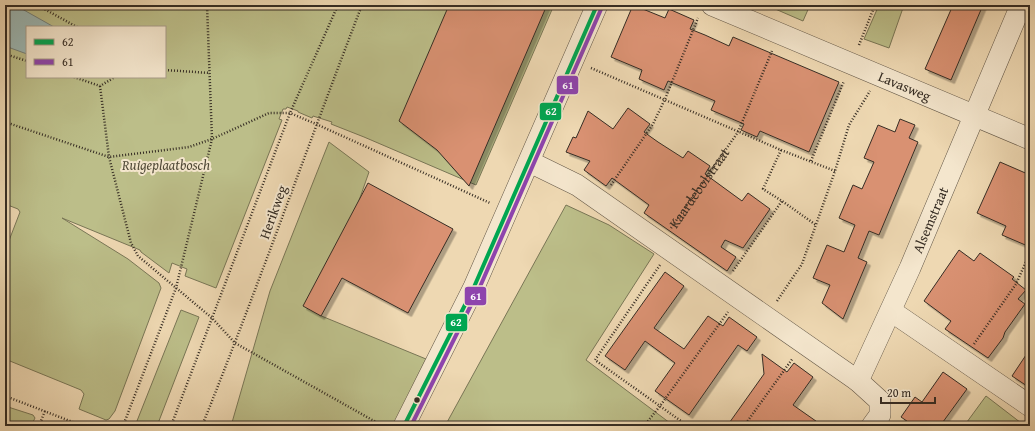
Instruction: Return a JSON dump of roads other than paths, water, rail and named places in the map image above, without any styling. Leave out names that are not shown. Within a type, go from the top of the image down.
[{"type":"street","points":[[404,426],[474,287],[598,5]]},
{"type":"street","name":"Alsemstraat","points":[[858,380],[891,311],[1021,5]]},
{"type":"street","name":"Lavasweg","points":[[706,9],[780,34],[974,114],[1030,139]]},
{"type":"street","points":[[530,162],[577,184],[858,380],[880,401],[880,415],[872,426]]},
{"type":"street","points":[[891,311],[1030,406]]},
{"type":"water","points":[[5,5],[15,5],[52,26],[26,26],[26,54],[5,46]]},
{"type":"park label","name":"Ruigeplaatbosch","points":[[166,165]]}]
